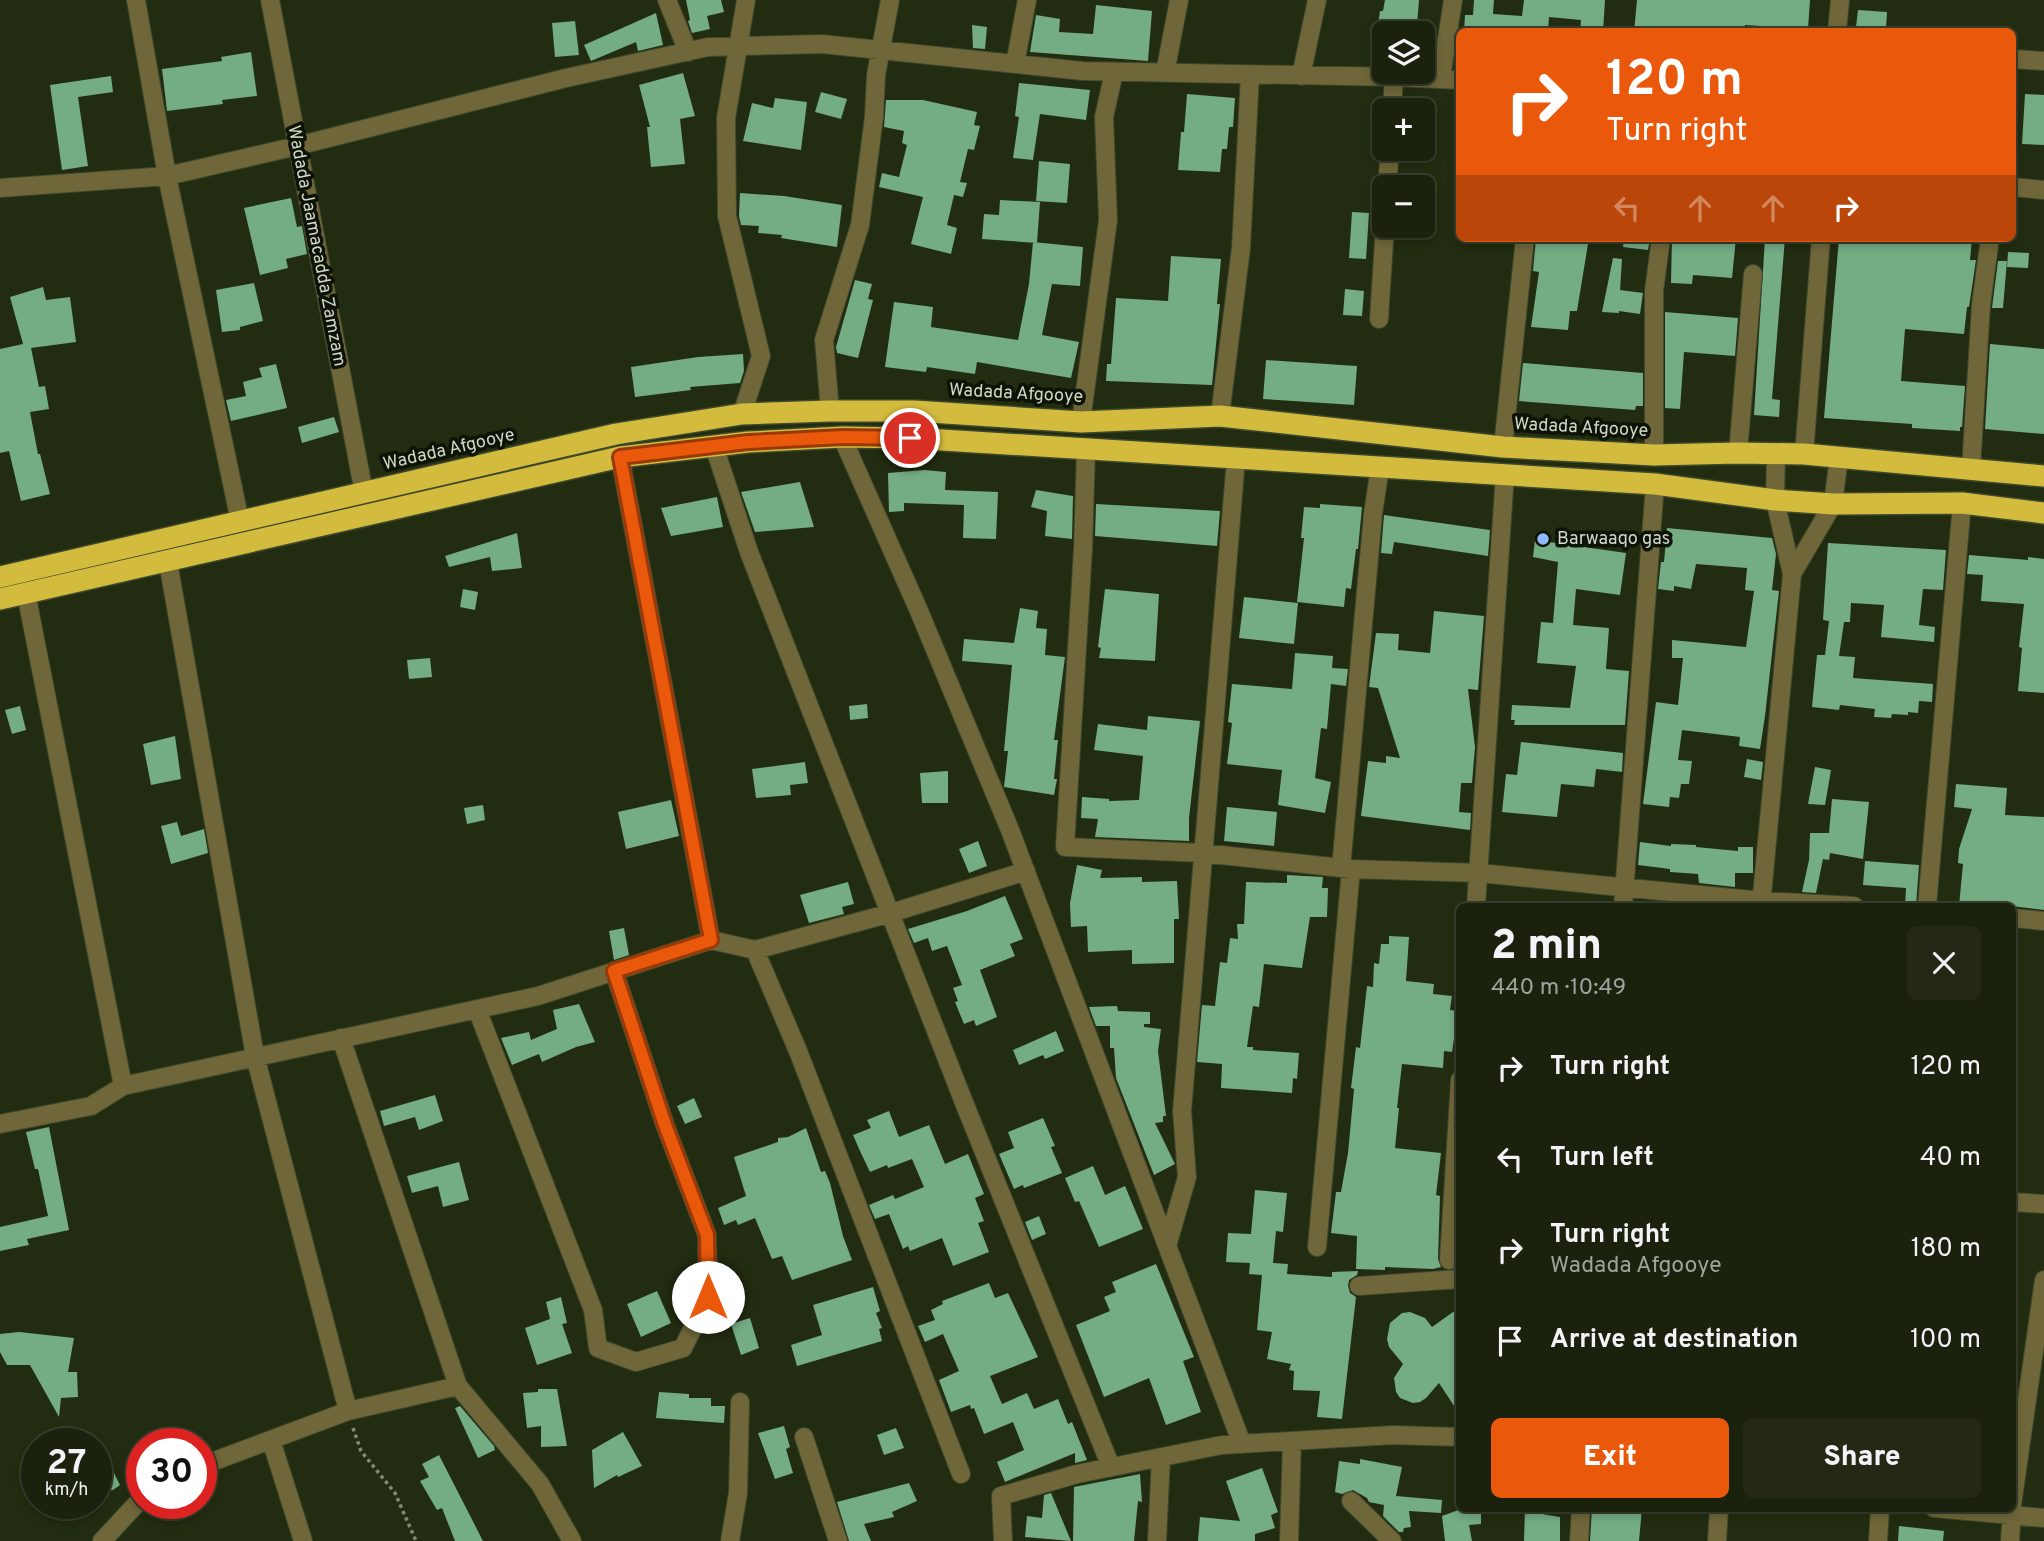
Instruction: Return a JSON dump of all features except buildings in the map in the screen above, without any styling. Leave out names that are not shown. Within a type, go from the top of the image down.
[{"type":"highway","name":"Wadada Afgooye","points":[[0,577],[617,434],[742,414],[914,411],[1081,422],[1220,416],[1503,447],[1654,455],[1804,454],[2044,476]]},
{"type":"highway","points":[[0,599],[620,457],[748,442],[842,437],[910,438],[1505,474],[1655,484],[1774,500],[1833,504],[1962,503],[2044,513]]},
{"type":"street","points":[[136,0],[167,176],[240,521]]},
{"type":"street","name":"Wadada Jaamacadda Zamzam","points":[[270,0],[364,493]]},
{"type":"street","points":[[667,0],[688,52]]},
{"type":"street","points":[[742,414],[761,356],[727,216],[726,118],[746,0]]},
{"type":"street","points":[[830,411],[824,340],[860,225],[874,117],[876,75],[890,0]]},
{"type":"street","points":[[1015,64],[1027,0]]},
{"type":"street","points":[[1165,73],[1179,0]]},
{"type":"street","points":[[1301,76],[1317,0]]},
{"type":"street","points":[[1450,79],[1452,0]]},
{"type":"street","points":[[1837,28],[1840,0]]},
{"type":"street","points":[[0,188],[167,176],[566,78],[708,47],[822,44],[1083,71],[1372,77]]},
{"type":"street","points":[[2016,59],[2044,61]]},
{"type":"street","points":[[1081,422],[1108,220],[1104,117],[1114,72]]},
{"type":"street","points":[[1220,416],[1241,248],[1250,75]]},
{"type":"street","points":[[2016,187],[2044,190]]},
{"type":"street","points":[[1379,319],[1384,238]]},
{"type":"street","points":[[1503,447],[1525,242]]},
{"type":"street","points":[[1654,455],[1654,291],[1660,242]]},
{"type":"street","points":[[1804,454],[1821,242]]},
{"type":"street","points":[[1971,469],[1982,305],[1990,242]]},
{"type":"street","points":[[1738,453],[1753,274]]},
{"type":"street","points":[[842,437],[919,611],[1026,871],[1242,1444]]},
{"type":"street","points":[[714,446],[749,552],[962,1100],[1111,1467]]},
{"type":"street","points":[[1086,450],[1083,562],[1065,847],[1202,853],[1346,868],[1479,873],[1752,903]]},
{"type":"street","points":[[1761,903],[1792,574],[1774,500],[1776,453]]},
{"type":"street","points":[[620,457],[711,940]]},
{"type":"street","points":[[1792,574],[1833,504],[1839,457]]},
{"type":"street","points":[[1167,1246],[1187,1177],[1182,1111],[1236,459]]},
{"type":"street","points":[[1317,1247],[1373,514],[1380,467]]},
{"type":"street","points":[[1476,903],[1505,474]]},
{"type":"street","points":[[1623,903],[1655,484]]},
{"type":"street","points":[[1927,903],[1962,503]]},
{"type":"street","points":[[168,562],[255,1056],[348,1411]]},
{"type":"street","points":[[26,593],[122,1086]]},
{"type":"street","points":[[0,1124],[91,1106],[122,1086],[538,996],[711,940],[755,950],[891,913],[1026,871]]},
{"type":"street","points":[[2016,918],[2044,921]]},
{"type":"street","points":[[755,950],[798,1051],[961,1474]]},
{"type":"street","points":[[477,1009],[593,1310],[598,1348],[636,1362],[683,1348],[708,1297],[707,1235],[665,1125],[614,971]]},
{"type":"street","points":[[341,1038],[458,1386],[540,1484],[572,1541]]},
{"type":"street","points":[[1449,1260],[1456,1145]]},
{"type":"street","points":[[2016,1202],[2044,1204]]},
{"type":"street","points":[[1359,1286],[1456,1279]]},
{"type":"street","points":[[2016,1480],[2044,1280]]},
{"type":"street","points":[[217,1460],[348,1411],[458,1386]]},
{"type":"street","points":[[730,1541],[738,1493],[740,1402]]},
{"type":"street","points":[[1003,1541],[1001,1496],[1077,1474],[1242,1444],[1393,1435],[1456,1437]]},
{"type":"street","points":[[804,1437],[838,1541]]},
{"type":"street","points":[[271,1440],[303,1541]]},
{"type":"street","points":[[1289,1541],[1292,1441]]},
{"type":"street","points":[[1157,1541],[1161,1457]]},
{"type":"street","points":[[1351,1501],[1392,1541]]},
{"type":"street","points":[[2016,1510],[2044,1518]]},
{"type":"street","points":[[1579,1541],[1581,1512]]},
{"type":"street","points":[[1717,1541],[1719,1512]]},
{"type":"street","points":[[1878,1541],[1880,1512]]},
{"type":"street","points":[[2010,1541],[2012,1512]]},
{"type":"street","points":[[102,1541],[126,1515]]},
{"type":"path","points":[[348,1411],[361,1451],[395,1493],[415,1541]]},
{"type":"place","name":"Barwaaqo gas","points":[[1543,539]]},
{"type":"route","points":[[708,1297],[707,1235],[665,1125],[614,971],[711,940],[620,457],[748,442],[842,437],[910,438]]}]
